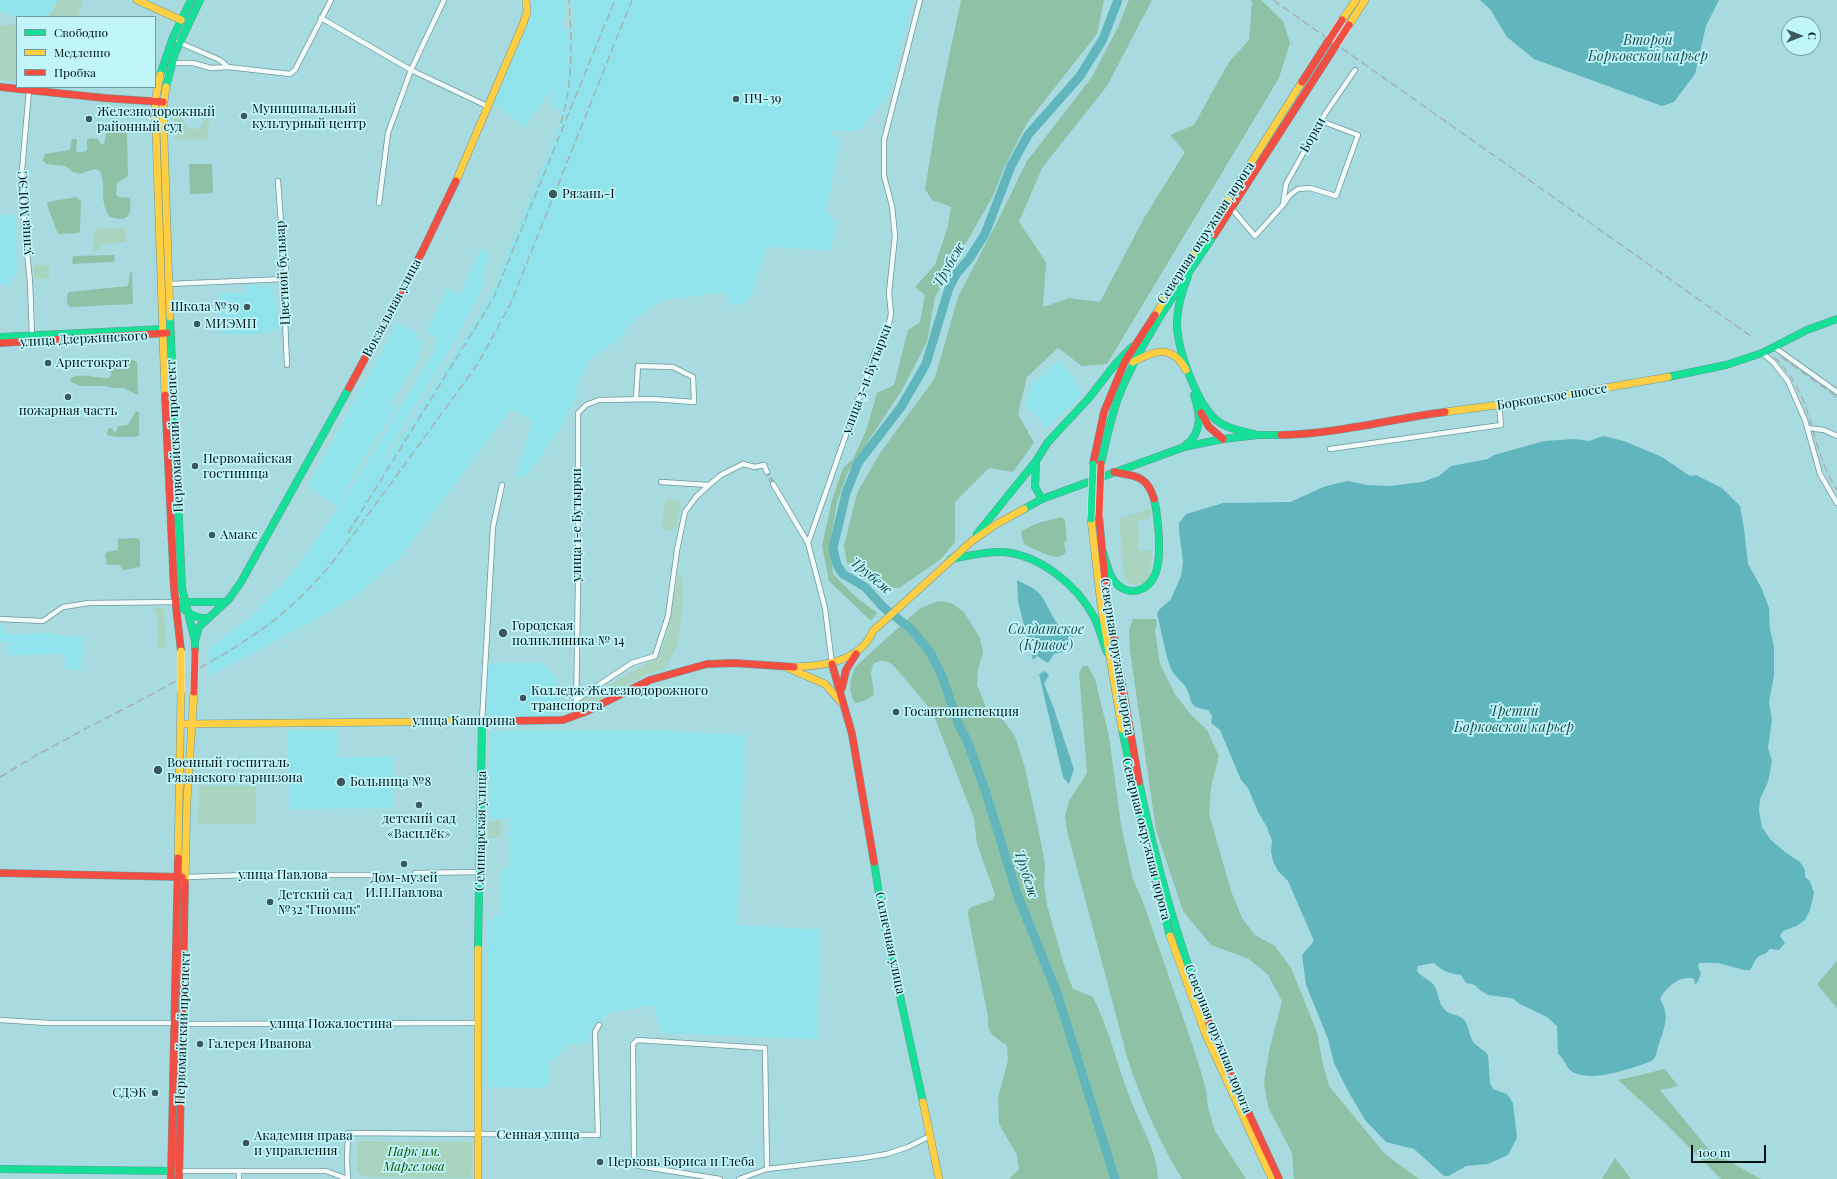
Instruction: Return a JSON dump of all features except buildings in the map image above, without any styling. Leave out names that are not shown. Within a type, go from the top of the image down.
[{"type":"main road","points":[[137,0],[181,20]]},
{"type":"main road","name":"Первомайский проспект","points":[[167,332],[155,102],[162,65],[191,0]]},
{"type":"main road","name":"Первомайский проспект","points":[[171,1175],[181,692],[181,602],[174,588],[167,465],[167,332],[169,284],[163,102],[171,63],[178,42],[200,0]]},
{"type":"main road","name":"Вокзальная улица","points":[[195,641],[199,627],[226,602],[241,582],[415,266],[450,196],[487,106],[524,24],[527,12],[526,0]]},
{"type":"main road","name":"Северная окружная дорога","points":[[1095,518],[1106,434],[1113,409],[1133,362],[1189,272],[1232,209],[1336,45],[1356,0]]},
{"type":"main road","name":"Северная окружная дорога","points":[[1272,1179],[1237,1107],[1196,1012],[1161,908],[1130,773],[1110,660],[1098,579],[1093,464],[1098,433],[1106,407],[1117,378],[1134,344],[1329,40],[1365,0]]},
{"type":"main road","points":[[0,87],[104,98],[163,102]]},
{"type":"main road","points":[[1189,272],[1180,297],[1177,326],[1184,356],[1199,396],[1205,408],[1214,418],[1233,428],[1258,435]]},
{"type":"main road","name":"Борковское шоссе","points":[[1258,435],[1313,434],[1335,431],[1412,416],[1535,400],[1688,374],[1726,365],[1762,353],[1807,330],[1837,319]]},
{"type":"main road","name":"улица Дзержинского","points":[[0,338],[167,332]]},
{"type":"main road","name":"улица Дзержинского","points":[[0,343],[167,332]]},
{"type":"main road","points":[[972,541],[1036,461],[1048,442],[1089,398],[1134,344]]},
{"type":"main road","points":[[1133,362],[1150,352],[1164,351],[1170,353],[1181,361],[1208,428],[1223,439]]},
{"type":"main road","points":[[1184,447],[1190,443],[1199,426],[1198,406]]},
{"type":"main road","points":[[842,697],[842,678],[844,671],[852,658],[865,646],[873,631],[951,559],[972,541],[1000,522],[1042,499],[1184,447],[1223,439],[1258,435]]},
{"type":"main road","points":[[1036,461],[1034,486],[1042,499]]},
{"type":"main road","points":[[1100,542],[1110,574],[1119,587],[1136,591],[1143,589],[1151,583],[1156,574],[1158,563],[1154,494],[1146,481],[1139,477],[1114,472]]},
{"type":"main road","name":"Северная оружная дорога","points":[[1095,518],[1100,542],[1130,743],[1138,784],[1158,866],[1203,1008],[1243,1102],[1279,1179]]},
{"type":"main road","points":[[951,559],[987,552],[1002,552],[1026,557],[1052,571],[1088,607],[1095,619],[1110,660]]},
{"type":"main road","points":[[181,602],[226,602]]},
{"type":"main road","points":[[181,602],[189,615],[197,619],[210,616],[213,608],[209,603]]},
{"type":"main road","name":"Первомайский проспект","points":[[179,1175],[189,744],[192,724],[195,651],[195,641],[189,615]]},
{"type":"main road","points":[[832,664],[849,657],[865,646]]},
{"type":"main road","name":"улица Каширина","points":[[180,724],[337,721],[563,720],[594,709],[646,682],[703,666],[715,664],[819,666],[832,664]]},
{"type":"main road","name":"Солнечная улица","points":[[832,664],[845,707],[853,741],[882,913],[939,1179]]},
{"type":"main road","name":"Солнечная улица","points":[[780,666],[825,684],[845,707]]},
{"type":"main road","name":"Семинарская улица","points":[[478,1179],[478,1023],[482,721]]},
{"type":"main road","points":[[0,873],[186,877]]},
{"type":"main road","points":[[0,1169],[116,1171],[179,1175]]},
{"type":"main road","points":[[116,1171],[116,1179]]},
{"type":"street","points":[[171,63],[186,62],[211,68],[228,67],[290,74],[295,70],[331,0]]},
{"type":"street","points":[[379,203],[388,133],[411,70],[444,0]]},
{"type":"street","name":"улица 3-и Бутырки","points":[[808,543],[875,352],[886,337],[891,314],[890,293],[895,236],[892,206],[884,176],[884,140],[920,0]]},
{"type":"street","points":[[321,18],[411,70],[487,106]]},
{"type":"street","points":[[178,42],[220,60],[228,67]]},
{"type":"street","name":"Борки","points":[[1283,205],[1286,184],[1321,121],[1355,70]]},
{"type":"street","name":"улица МОГЭС","points":[[29,90],[22,170],[24,222],[30,282],[32,336]]},
{"type":"street","points":[[1232,209],[1255,236],[1294,191],[1305,187],[1334,196],[1338,194],[1358,135],[1321,121]]},
{"type":"street","name":"Цветной бульвар","points":[[278,181],[285,279],[287,365]]},
{"type":"street","points":[[169,284],[285,279]]},
{"type":"street","points":[[1774,347],[1837,392]]},
{"type":"street","points":[[1762,353],[1774,362],[1788,381],[1805,420],[1820,474],[1837,503]]},
{"type":"street","name":"улица 1-е Бутырки","points":[[576,716],[578,413],[586,405],[599,400],[653,399],[694,402],[693,377],[673,367],[638,366],[636,399]]},
{"type":"street","points":[[1330,449],[1501,426],[1499,405]]},
{"type":"street","points":[[1807,428],[1824,430],[1837,436]]},
{"type":"street","points":[[576,700],[632,663],[655,656],[668,616],[677,550],[685,512],[696,497],[721,475],[743,464],[755,467],[764,465],[767,472]]},
{"type":"street","points":[[661,482],[709,485]]},
{"type":"street","name":"Семинарская улица","points":[[482,721],[493,527],[502,485]]},
{"type":"street","points":[[774,486],[808,543],[825,608],[832,664]]},
{"type":"street","points":[[0,619],[43,621],[63,607],[89,603],[181,602]]},
{"type":"street","points":[[415,873],[480,872]]},
{"type":"street","name":"улица Павлова","points":[[186,877],[248,875],[380,875]]},
{"type":"street","points":[[0,1020],[48,1023],[175,1023]]},
{"type":"street","name":"улица Пожалостина","points":[[183,1024],[478,1023]]},
{"type":"street","name":"Сенная улица","points":[[348,1179],[348,1133],[598,1135],[596,1032],[599,1025]]},
{"type":"street","points":[[720,1179],[634,1164],[633,1044],[637,1040],[766,1048],[767,1169]]},
{"type":"street","points":[[739,1179],[767,1169],[887,1154],[908,1147],[930,1136]]},
{"type":"street","points":[[239,1171],[239,1179]]},
{"type":"street","points":[[179,1175],[239,1171],[326,1171],[348,1179]]},
{"type":"shaded area","points":[[0,0],[57,0],[48,16],[16,17],[0,11]]},
{"type":"shaded area","points":[[532,0],[566,0],[563,30],[569,29],[573,35],[574,16],[571,0],[913,0],[888,96],[858,131],[829,130],[840,141],[826,213],[832,215],[832,220],[838,221],[830,250],[766,247],[752,294],[745,304],[730,305],[726,292],[663,300],[630,323],[620,339],[591,358],[575,391],[578,394],[561,428],[528,474],[515,478],[533,421],[511,409],[401,556],[359,593],[311,622],[209,676],[208,649],[256,612],[294,571],[341,504],[428,362],[439,339],[426,333],[447,289],[460,295],[480,249],[490,255],[483,273],[485,274],[482,280],[485,281],[477,300],[448,353],[384,457],[387,459],[472,326],[494,287],[562,119],[559,110],[553,109],[551,89],[525,127],[494,103],[534,12]]},
{"type":"shaded area","points":[[0,214],[16,216],[17,275],[12,277],[10,285],[0,285]]},
{"type":"shaded area","name":"Школа №39","points":[[273,285],[279,329],[270,330],[270,333],[221,335],[219,293],[246,293],[246,286]]},
{"type":"shaded area","points":[[398,322],[418,334],[416,338],[424,342],[417,355],[421,356],[391,403],[397,407],[367,452],[336,508],[335,504],[308,486]]},
{"type":"shaded area","points":[[1059,360],[1071,374],[1083,395],[1046,428],[1025,403],[1032,384]]},
{"type":"shaded area","points":[[0,625],[6,626],[6,634],[54,633],[54,635],[83,637],[82,648],[84,649],[84,654],[82,654],[81,669],[65,669],[65,654],[7,655],[7,642],[0,642]]},
{"type":"shaded area","name":"Колледж Железнодорожного транспорта","points":[[487,663],[543,663],[558,679],[558,716],[487,716]]},
{"type":"shaded area","name":"Больница №8","points":[[338,730],[338,757],[393,757],[394,808],[289,809],[288,731]]},
{"type":"shaded area","points":[[649,730],[745,735],[737,925],[820,930],[817,1039],[661,1033],[653,1005],[608,1013],[590,1029],[589,1043],[568,1044],[549,1064],[549,1082],[544,1088],[487,1087],[488,921],[500,914],[501,868],[510,868],[510,819],[489,818],[491,731]]},
{"type":"green space","points":[[58,0],[83,0],[77,16],[50,16]]},
{"type":"green space","points":[[961,0],[1104,0],[1097,34],[1027,123],[1004,168],[993,196],[935,297],[927,342],[902,390],[848,472],[837,502],[830,545],[833,574],[857,598],[877,613],[871,621],[829,581],[822,546],[832,500],[843,468],[853,459],[866,431],[877,393],[894,385],[908,330],[920,322],[925,295],[915,287],[935,265],[948,226],[951,207],[932,200],[925,189],[939,104]]},
{"type":"green space","points":[[1129,0],[1152,0],[1107,86],[1042,168],[1019,222],[1046,262],[1043,307],[1069,298],[1100,302],[1144,218],[1185,152],[1170,135],[1194,125],[1229,62],[1249,40],[1252,2],[1250,0],[1261,0],[1283,21],[1290,43],[1279,78],[1107,364],[1082,366],[1058,348],[1027,377],[1018,414],[1034,443],[1013,472],[989,468],[955,502],[955,542],[940,560],[899,588],[876,586],[847,563],[844,546],[857,493],[880,453],[935,378],[958,297],[1027,161],[1092,77],[1118,27]]},
{"type":"green space","points":[[16,23],[16,81],[0,80],[0,25],[4,26]]},
{"type":"green space","points":[[177,115],[180,115],[187,127],[191,130],[200,128],[207,115],[209,115],[208,139],[175,140],[174,118]]},
{"type":"green space","points":[[107,130],[124,130],[127,133],[128,176],[117,183],[116,195],[119,197],[130,198],[130,213],[125,218],[121,219],[110,217],[106,211],[103,199],[103,182],[100,171],[95,169],[79,174],[73,172],[65,166],[46,164],[43,160],[45,154],[70,150],[72,139],[77,139],[76,152],[84,152],[87,150],[87,140],[91,138],[98,139],[101,144],[104,144]]},
{"type":"green space","points":[[189,164],[212,164],[213,193],[190,194]]},
{"type":"green space","points":[[76,197],[81,201],[80,231],[78,233],[58,234],[47,205],[48,202]]},
{"type":"green space","points":[[97,228],[125,228],[126,241],[100,245],[98,251],[92,251],[94,234]]},
{"type":"green space","points":[[114,255],[115,260],[113,262],[73,264],[72,262],[73,256]]},
{"type":"green space","points":[[34,265],[49,265],[49,278],[34,279]]},
{"type":"green space","points":[[132,271],[133,304],[71,307],[67,304],[67,295],[69,292],[128,286]]},
{"type":"green space","points":[[114,360],[133,360],[137,362],[138,395],[123,388],[106,386],[80,386],[70,381],[71,378],[75,376],[109,378],[111,375],[110,364]]},
{"type":"green space","points":[[136,411],[139,412],[139,435],[136,437],[117,437],[107,435],[108,429],[112,428],[114,432],[116,432],[118,426],[128,425]]},
{"type":"green space","points":[[668,499],[679,501],[681,505],[674,531],[664,530],[662,526],[665,503]]},
{"type":"green space","points":[[1151,508],[1150,518],[1138,521],[1139,551],[1152,550],[1150,574],[1146,583],[1137,585],[1129,583],[1124,576],[1119,519]]},
{"type":"green space","points":[[1062,517],[1065,520],[1067,540],[1064,543],[1066,552],[1062,555],[1058,557],[1051,556],[1024,544],[1021,533],[1023,530],[1038,523]]},
{"type":"green space","points":[[137,538],[140,541],[140,567],[123,570],[120,565],[107,565],[105,554],[107,552],[118,550],[118,539]]},
{"type":"green space","points":[[679,572],[683,581],[682,615],[677,645],[666,668],[641,677],[579,711],[579,702],[657,658],[666,639]]},
{"type":"green space","points":[[938,601],[951,603],[964,612],[980,638],[983,653],[978,669],[977,685],[987,709],[1004,721],[1015,736],[1025,768],[1045,864],[1044,884],[1047,905],[1065,968],[1073,989],[1093,997],[1099,1009],[1125,1085],[1152,1148],[1158,1179],[1009,1179],[1019,1169],[1017,1155],[999,1124],[998,1098],[1008,1060],[1007,1046],[990,1032],[968,915],[968,911],[971,907],[993,900],[995,894],[977,844],[974,818],[932,711],[893,665],[883,661],[878,661],[873,664],[871,673],[874,695],[864,701],[855,703],[850,689],[852,675],[856,666],[919,609]]},
{"type":"green space","points":[[155,607],[164,608],[166,647],[158,648],[156,646],[158,642],[157,614],[154,611]]},
{"type":"green space","points":[[1133,619],[1156,619],[1157,624],[1155,631],[1160,664],[1175,694],[1191,715],[1207,730],[1219,756],[1211,787],[1209,814],[1231,891],[1242,918],[1255,935],[1275,946],[1291,968],[1317,1032],[1329,1086],[1386,1155],[1419,1179],[1294,1179],[1292,1153],[1268,1107],[1264,1083],[1269,1051],[1282,1001],[1268,975],[1249,959],[1211,945],[1183,911],[1156,830],[1130,651],[1129,629]]},
{"type":"green space","points":[[1083,666],[1088,666],[1095,679],[1109,736],[1121,825],[1133,879],[1143,902],[1196,1055],[1206,1089],[1208,1108],[1215,1131],[1246,1179],[1182,1179],[1151,1120],[1127,1057],[1067,831],[1065,816],[1069,801],[1087,773],[1079,673]]},
{"type":"green space","points":[[199,786],[256,786],[256,824],[198,824]]},
{"type":"green space","points":[[489,821],[501,821],[500,838],[488,838]]},
{"type":"green space","points":[[1837,961],[1837,1008],[1817,984]]},
{"type":"green space","points":[[1665,1069],[1678,1086],[1660,1090],[1709,1150],[1761,1179],[1721,1179],[1662,1120],[1618,1080]]},
{"type":"green space","name":"Парк им. Маргелова","points":[[357,1141],[472,1142],[471,1178],[365,1177],[357,1172]]},
{"type":"green space","points":[[1615,1158],[1631,1179],[1602,1179]]},
{"type":"water","name":"Второй Борковской карьер","points":[[1480,0],[1719,0],[1706,26],[1695,74],[1674,102],[1662,106],[1534,59],[1507,37],[1490,9]]},
{"type":"water","name":"Третий Борковской карьер","points":[[1603,436],[1624,441],[1662,457],[1690,476],[1696,475],[1722,488],[1740,506],[1748,564],[1762,589],[1769,608],[1770,629],[1774,647],[1774,675],[1769,702],[1772,720],[1768,748],[1772,761],[1768,782],[1760,799],[1759,811],[1762,827],[1770,839],[1800,862],[1805,870],[1805,877],[1810,881],[1814,893],[1810,910],[1805,920],[1796,926],[1783,931],[1780,936],[1785,943],[1779,950],[1770,949],[1765,954],[1759,956],[1750,970],[1744,970],[1718,963],[1699,963],[1698,966],[1701,974],[1697,983],[1695,984],[1694,979],[1684,978],[1670,986],[1660,999],[1665,1011],[1666,1021],[1654,1059],[1644,1064],[1612,1074],[1589,1076],[1579,1075],[1571,1071],[1558,1054],[1557,1026],[1547,1017],[1520,1004],[1512,998],[1488,995],[1475,985],[1466,983],[1461,975],[1446,972],[1434,963],[1418,966],[1417,971],[1434,985],[1443,1007],[1447,1012],[1460,1017],[1465,1021],[1474,1043],[1488,1055],[1490,1083],[1493,1089],[1507,1094],[1513,1103],[1517,1138],[1508,1155],[1488,1164],[1466,1166],[1449,1176],[1444,1176],[1414,1149],[1386,1142],[1365,1120],[1348,1091],[1334,1063],[1328,1039],[1306,985],[1302,955],[1314,941],[1288,881],[1278,871],[1273,861],[1271,852],[1272,841],[1267,827],[1258,812],[1248,788],[1241,780],[1220,730],[1211,723],[1212,716],[1208,710],[1193,705],[1185,686],[1171,669],[1157,614],[1159,610],[1171,599],[1181,576],[1183,562],[1179,523],[1186,514],[1223,503],[1290,502],[1326,486],[1348,481],[1367,485],[1390,486],[1422,482],[1439,476],[1451,466],[1488,459],[1494,455],[1544,441],[1574,439],[1589,441]]},
{"type":"water","name":"Солдатское (Кривое)","points":[[1017,580],[1039,593],[1057,623],[1067,633],[1073,635],[1073,649],[1054,654],[1048,663],[1037,656],[1033,660],[1018,602]]},
{"type":"water","points":[[1045,671],[1049,675],[1044,684],[1074,769],[1069,784],[1063,777],[1039,674]]},
{"type":"waterway","name":"Трубеж","points":[[1115,1179],[1058,996],[1017,894],[986,793],[968,743],[958,723],[942,676],[930,652],[911,629],[883,607],[865,587],[843,574],[837,565],[833,548],[846,493],[858,463],[901,407],[926,364],[949,288],[957,273],[969,259],[985,234],[1011,166],[1028,135],[1080,76],[1103,39],[1118,0]]},
{"type":"tunnel","points":[[767,472],[773,484]]},
{"type":"railway","points":[[561,123],[568,93],[571,62],[569,0]]},
{"type":"railway","points":[[348,533],[493,299],[615,0]]},
{"type":"railway","points":[[0,777],[48,749],[172,684],[234,648],[283,613],[306,592],[339,554],[477,365],[510,305],[632,0]]},
{"type":"railway","points":[[1273,0],[1755,339]]},
{"type":"railway","points":[[1774,357],[1788,372],[1805,404],[1821,456],[1837,490]]},
{"type":"railway","points":[[1781,357],[1837,397]]},
{"type":"traffic: fast","points":[[160,75],[173,37],[191,0]]},
{"type":"traffic: fast","points":[[166,87],[175,53],[200,0]]},
{"type":"traffic: fast","points":[[1101,464],[1114,410],[1120,393],[1140,351],[1163,312],[1214,235]]},
{"type":"traffic: fast","points":[[1188,276],[1180,299],[1177,323],[1180,346],[1189,374],[1201,400],[1215,419],[1228,427],[1254,434]]},
{"type":"traffic: fast","points":[[170,317],[182,588],[195,641],[195,651]]},
{"type":"traffic: fast","points":[[1668,377],[1726,365],[1762,353],[1807,330],[1837,319]]},
{"type":"traffic: fast","points":[[0,337],[163,329],[167,330],[171,337]]},
{"type":"traffic: fast","points":[[977,534],[1036,461],[1048,442],[1089,398],[1117,362],[1132,347]]},
{"type":"traffic: fast","points":[[195,641],[199,627],[229,599],[241,582],[349,388]]},
{"type":"traffic: fast","points":[[1186,445],[1195,434],[1199,422],[1198,409],[1194,395]]},
{"type":"traffic: fast","points":[[1024,509],[1042,499],[1184,447],[1223,439],[1258,435],[1281,435]]},
{"type":"traffic: fast","points":[[1036,462],[1035,487],[1042,499]]},
{"type":"traffic: fast","points":[[1091,519],[1093,464]]},
{"type":"traffic: fast","points":[[1103,552],[1107,567],[1114,581],[1125,590],[1138,590],[1143,588],[1153,579],[1158,565],[1159,556],[1158,525],[1154,499]]},
{"type":"traffic: fast","points":[[951,559],[983,553],[1003,552],[1017,554],[1044,565],[1067,583],[1087,605],[1096,621],[1107,652]]},
{"type":"traffic: fast","points":[[177,602],[226,602]]},
{"type":"traffic: fast","points":[[177,602],[194,616],[208,618]]},
{"type":"traffic: fast","points":[[478,949],[482,721]]},
{"type":"traffic: fast","points":[[1122,729],[1148,853],[1170,936]]},
{"type":"traffic: fast","points":[[1139,782],[1152,840],[1175,925],[1204,1009]]},
{"type":"traffic: fast","points":[[874,862],[882,913],[923,1102]]},
{"type":"traffic: fast","points":[[0,1169],[176,1171]]},
{"type":"traffic: slow","points":[[137,0],[181,20]]},
{"type":"traffic: slow","points":[[456,181],[523,24],[527,12],[526,0]]},
{"type":"traffic: slow","points":[[1342,20],[1356,0]]},
{"type":"traffic: slow","points":[[1349,25],[1365,0]]},
{"type":"traffic: slow","points":[[160,75],[155,102],[165,395]]},
{"type":"traffic: slow","points":[[1155,315],[1302,82]]},
{"type":"traffic: slow","points":[[166,87],[163,109],[170,317]]},
{"type":"traffic: slow","points":[[1133,362],[1156,352],[1169,353],[1175,356],[1186,370]]},
{"type":"traffic: slow","points":[[1445,412],[1535,400],[1668,377]]},
{"type":"traffic: slow","points":[[794,667],[817,665],[840,660],[859,650],[873,631],[972,541],[995,525],[1024,509]]},
{"type":"traffic: slow","points":[[1091,519],[1101,605],[1122,729]]},
{"type":"traffic: slow","points":[[181,651],[181,692]]},
{"type":"traffic: slow","points":[[788,668],[825,684],[842,703]]},
{"type":"traffic: slow","points":[[178,858],[181,692]]},
{"type":"traffic: slow","points":[[185,882],[187,800],[194,692]]},
{"type":"traffic: slow","points":[[180,724],[506,721]]},
{"type":"traffic: slow","points":[[1170,936],[1205,1033],[1272,1179]]},
{"type":"traffic: slow","points":[[478,949],[478,1179]]},
{"type":"traffic: slow","points":[[923,1102],[939,1179]]},
{"type":"traffic: jam","points":[[1329,40],[1342,20]]},
{"type":"traffic: jam","points":[[1336,45],[1349,25]]},
{"type":"traffic: jam","points":[[1302,82],[1329,40]]},
{"type":"traffic: jam","points":[[1214,235],[1336,45]]},
{"type":"traffic: jam","points":[[0,87],[104,98],[163,102]]},
{"type":"traffic: jam","points":[[349,388],[422,252],[456,181]]},
{"type":"traffic: jam","points":[[1093,464],[1104,412],[1125,361],[1155,315]]},
{"type":"traffic: jam","points":[[0,343],[167,333]]},
{"type":"traffic: jam","points":[[165,395],[174,588],[181,651]]},
{"type":"traffic: jam","points":[[1281,435],[1323,432],[1445,412]]},
{"type":"traffic: jam","points":[[1201,413],[1209,427],[1223,439]]},
{"type":"traffic: jam","points":[[1099,517],[1101,464]]},
{"type":"traffic: jam","points":[[1114,472],[1134,476],[1144,481],[1148,485],[1154,499]]},
{"type":"traffic: jam","points":[[1099,517],[1106,591],[1139,782]]},
{"type":"traffic: jam","points":[[194,692],[195,651]]},
{"type":"traffic: jam","points":[[842,688],[846,670],[856,654]]},
{"type":"traffic: jam","points":[[506,721],[563,720],[585,712],[650,680],[707,664],[734,663],[794,667]]},
{"type":"traffic: jam","points":[[832,664],[852,734],[874,862]]},
{"type":"traffic: jam","points":[[171,1179],[178,858]]},
{"type":"traffic: jam","points":[[0,873],[182,877]]},
{"type":"traffic: jam","points":[[179,1179],[185,882]]},
{"type":"traffic: jam","points":[[1204,1009],[1230,1073],[1279,1179]]},
{"type":"place","name":"ПЧ-39","points":[[736,99]]},
{"type":"place","name":"Муниципальный культурный центр","points":[[244,116]]},
{"type":"place","name":"Железнодорожный районный суд","points":[[89,119]]},
{"type":"place","name":"Рязань-I","points":[[553,194]]},
{"type":"place","name":"Школа №39","points":[[247,307]]},
{"type":"place","name":"МИЭМП","points":[[197,324]]},
{"type":"place","name":"Аристократ","points":[[48,363]]},
{"type":"place","name":"пожарная часть","points":[[68,397]]},
{"type":"place","name":"Первомайская гостиница","points":[[195,466]]},
{"type":"place","name":"Амакс","points":[[212,535]]},
{"type":"place","name":"Городская поликлиника № 14","points":[[503,633]]},
{"type":"place","name":"Колледж Железнодорожного транспорта","points":[[523,698]]},
{"type":"place","name":"Госавтоинспекция","points":[[896,712]]},
{"type":"place","name":"Военный госпиталь Рязанского гарнизона","points":[[158,770]]},
{"type":"place","name":"Больница №8","points":[[341,782]]},
{"type":"place","name":"детский сад «Василёк»","points":[[419,805]]},
{"type":"place","name":"Дом-музей И.П.Павлова","points":[[404,864]]},
{"type":"place","name":"Детский сад №32 \"Гномик\"","points":[[270,902]]},
{"type":"place","name":"Галерея Иванова","points":[[200,1044]]},
{"type":"place","name":"СДЭК","points":[[155,1093]]},
{"type":"place","name":"Академия права и управления","points":[[246,1143]]},
{"type":"place","name":"Церковь Бориса и Глеба","points":[[600,1162]]}]
